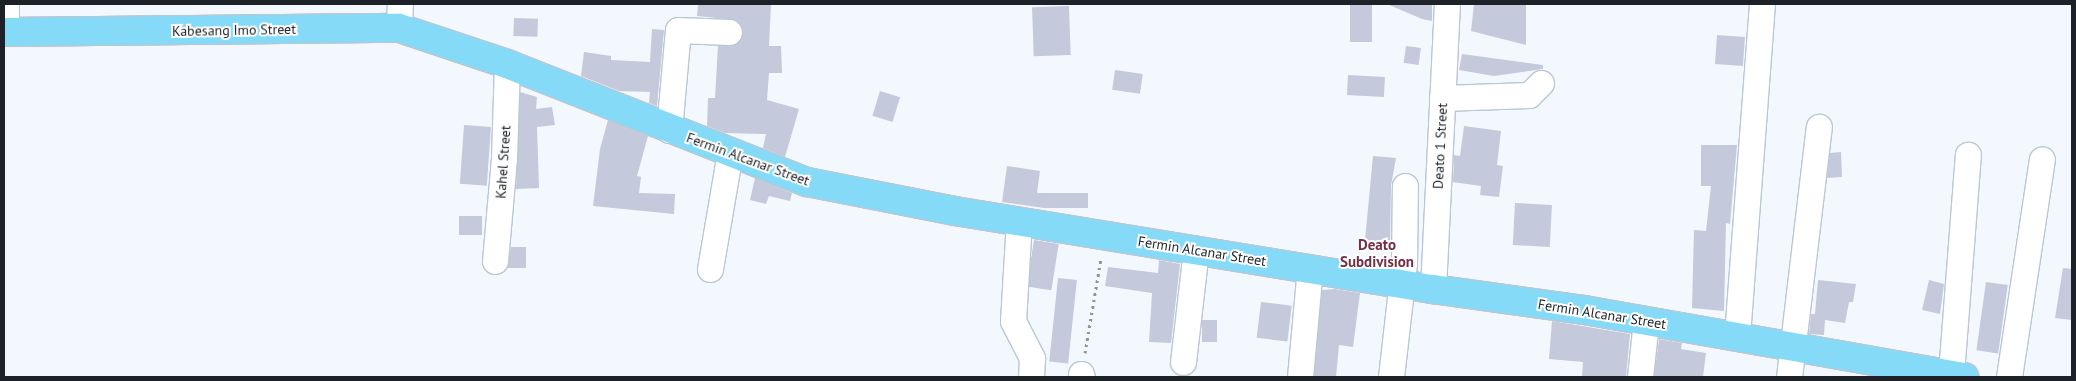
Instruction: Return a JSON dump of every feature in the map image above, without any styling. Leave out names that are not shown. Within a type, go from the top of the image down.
[{"type":"main road","name":"Kabesang Imo Street","points":[[5,32],[399,16],[462,48]]},
{"type":"main road","name":"Fermin Alcanar Street","points":[[462,48],[807,182],[1105,235],[1433,289],[1737,336],[1792,348],[1949,375]]},
{"type":"street","points":[[5,32],[6,4]]},
{"type":"street","name":"Deato 1 Street","points":[[1433,289],[1447,4]]},
{"type":"street","points":[[1737,336],[1762,4]]},
{"type":"street","points":[[669,130],[678,30],[729,32]]},
{"type":"street","name":"Kahel Street","points":[[495,261],[504,158],[507,64]]},
{"type":"street","points":[[1442,98],[1529,95],[1541,83]]},
{"type":"street","points":[[1789,377],[1819,127]]},
{"type":"street","points":[[710,269],[730,152]]},
{"type":"street","points":[[1949,375],[1968,155]]},
{"type":"street","points":[[2009,377],[2042,159]]},
{"type":"street","points":[[1391,377],[1402,284],[1405,186]]},
{"type":"street","points":[[1019,220],[1013,321],[1032,358],[1031,377]]},
{"type":"street","points":[[1183,362],[1196,250]]},
{"type":"street","points":[[1300,377],[1310,268]]},
{"type":"street","points":[[1640,377],[1646,321]]},
{"type":"path","points":[[1082,376],[1105,235]]},
{"type":"building","points":[[698,4],[771,4],[769,46],[781,46],[782,73],[769,73],[767,100],[799,109],[785,157],[763,148],[766,134],[725,133],[707,126],[708,98],[715,98],[718,46],[736,44],[743,32],[736,20],[697,16]]},
{"type":"building","points":[[1350,4],[1372,4],[1372,42],[1350,42]]},
{"type":"building","points":[[1387,4],[1432,4],[1432,21],[1422,19]]},
{"type":"building","points":[[1474,4],[1526,4],[1526,45],[1471,31]]},
{"type":"building","points":[[1069,6],[1071,55],[1034,56],[1032,7]]},
{"type":"building","points":[[514,18],[538,19],[537,37],[513,36]]},
{"type":"building","points":[[652,29],[664,30],[657,106],[649,103],[650,92],[619,91],[581,76],[584,52],[611,56],[611,60],[650,62]]},
{"type":"building","points":[[1717,35],[1745,37],[1743,66],[1715,64]]},
{"type":"building","points":[[1406,46],[1421,48],[1418,65],[1404,63]]},
{"type":"building","points":[[1462,54],[1543,65],[1543,69],[1494,76],[1459,70]]},
{"type":"building","points":[[1115,70],[1143,74],[1140,94],[1112,90]]},
{"type":"building","points":[[1348,75],[1385,77],[1384,97],[1347,95]]},
{"type":"building","points":[[880,91],[900,97],[892,122],[872,116]]},
{"type":"building","points":[[520,92],[537,97],[536,109],[552,107],[555,125],[537,127],[539,188],[516,189]]},
{"type":"building","points":[[608,120],[648,136],[637,176],[641,177],[639,193],[675,194],[674,214],[593,206],[600,149]]},
{"type":"building","points":[[464,125],[491,127],[487,186],[460,184]]},
{"type":"building","points":[[1464,126],[1501,131],[1497,165],[1503,166],[1499,197],[1480,195],[1481,186],[1453,182],[1454,155],[1460,156]]},
{"type":"building","points":[[1701,145],[1737,145],[1730,224],[1726,223],[1724,311],[1692,308],[1694,230],[1706,231],[1711,186],[1701,186]]},
{"type":"building","points":[[1841,152],[1842,177],[1827,178],[1830,153]]},
{"type":"building","points":[[1373,156],[1396,158],[1391,186],[1390,243],[1365,240]]},
{"type":"building","points":[[1007,166],[1040,171],[1037,193],[1088,193],[1088,208],[1044,208],[1002,202]]},
{"type":"building","points":[[755,178],[792,193],[790,201],[769,196],[766,204],[750,200]]},
{"type":"building","points":[[1515,203],[1552,205],[1550,247],[1513,245]]},
{"type":"building","points":[[459,216],[482,216],[482,235],[459,235]]},
{"type":"building","points":[[1034,240],[1059,244],[1051,290],[1027,286]]},
{"type":"building","points":[[511,247],[526,247],[526,268],[507,268]]},
{"type":"building","points":[[1159,260],[1180,264],[1171,343],[1149,342],[1152,293],[1105,286],[1108,267],[1158,273]]},
{"type":"building","points":[[2063,268],[2072,269],[2072,320],[2055,318]]},
{"type":"building","points":[[1058,278],[1077,280],[1068,364],[1049,362]]},
{"type":"building","points":[[1818,280],[1856,284],[1853,302],[1849,302],[1845,323],[1825,320],[1824,335],[1809,334],[1811,314],[1815,314]]},
{"type":"building","points":[[1929,280],[1944,284],[1940,314],[1922,310]]},
{"type":"building","points":[[1986,282],[2008,285],[1998,353],[1976,350]]},
{"type":"building","points":[[1335,289],[1360,293],[1353,347],[1339,345],[1336,377],[1314,377],[1322,290]]},
{"type":"building","points":[[1261,302],[1292,306],[1287,342],[1257,338]]},
{"type":"building","points":[[1202,320],[1217,320],[1217,342],[1202,342]]},
{"type":"building","points":[[1552,321],[1630,334],[1626,377],[1582,377],[1583,362],[1549,359]]},
{"type":"building","points":[[1659,339],[1682,343],[1681,349],[1706,353],[1703,377],[1654,377]]},
{"type":"district","name":"Deato Subdivision","points":[[1377,252]]}]
